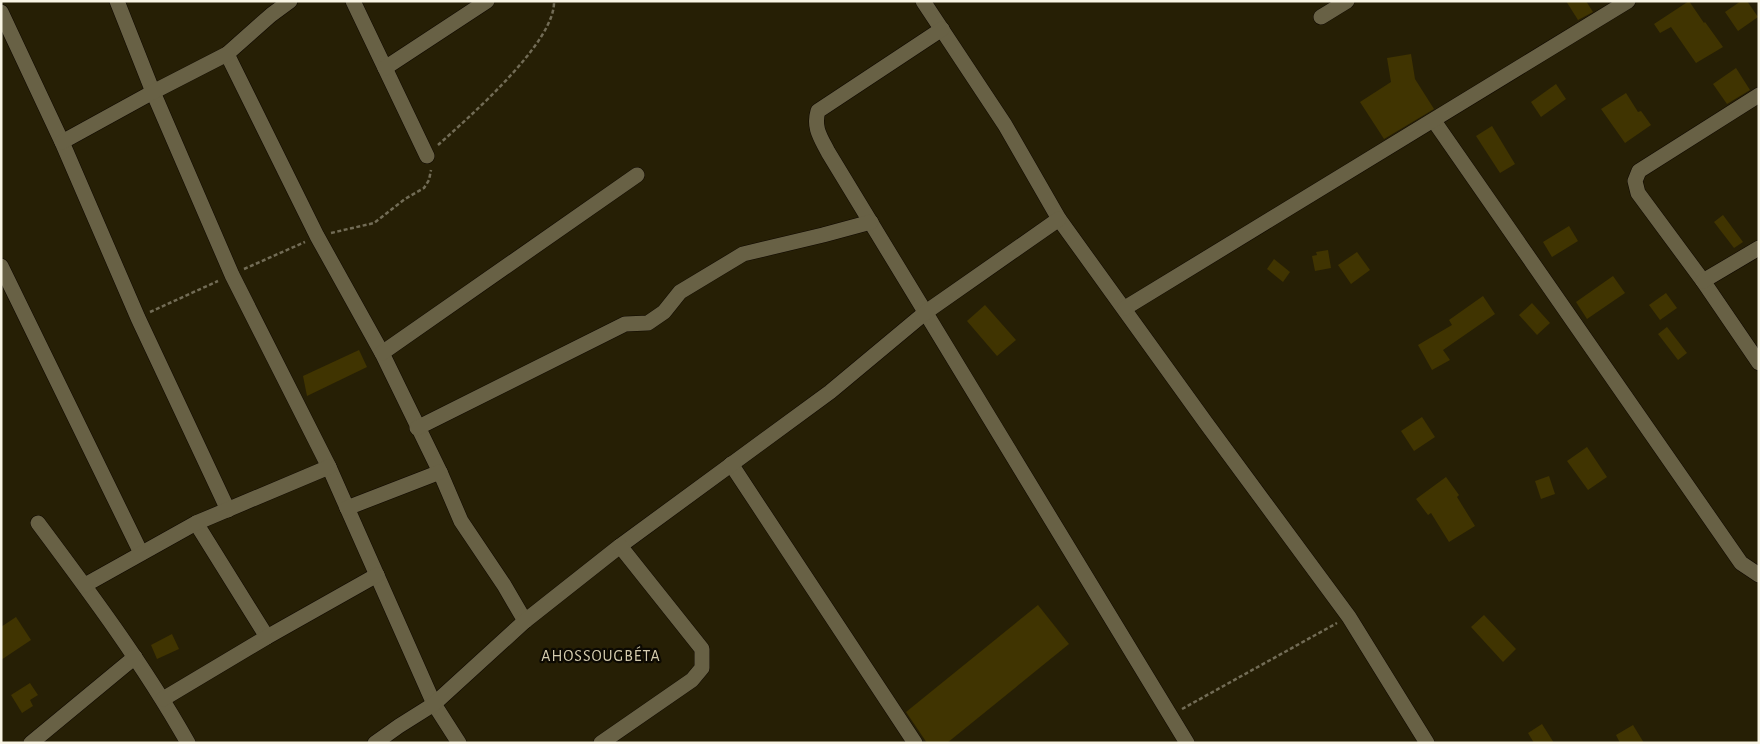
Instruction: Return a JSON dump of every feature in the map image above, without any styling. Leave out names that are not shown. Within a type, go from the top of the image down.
[{"type":"street","points":[[118,1],[153,92],[232,275],[329,467],[434,704],[459,743]]},
{"type":"street","points":[[62,142],[227,54],[269,8],[290,1]]},
{"type":"street","points":[[353,1],[427,156]]},
{"type":"street","points":[[386,68],[487,1]]},
{"type":"street","points":[[923,1],[1005,126],[1059,218],[1206,423],[1349,617],[1427,743]]},
{"type":"street","points":[[1321,17],[1347,1]]},
{"type":"street","points":[[1125,308],[1628,1]]},
{"type":"street","points":[[1,12],[62,142],[138,318],[228,510]]},
{"type":"street","points":[[942,29],[818,111],[815,119],[817,130],[828,152],[1187,743]]},
{"type":"street","points":[[227,54],[317,236],[382,353],[440,472],[461,521],[504,585],[525,621]]},
{"type":"street","points":[[1759,96],[1639,171],[1635,181],[1638,193],[1703,281],[1759,363]]},
{"type":"street","points":[[1434,121],[1741,563],[1759,575]]},
{"type":"street","points":[[382,353],[637,174]]},
{"type":"street","points":[[376,743],[434,704],[525,621],[620,546],[830,392],[926,312],[1059,218]]},
{"type":"street","points":[[418,428],[624,324],[648,322],[664,312],[680,292],[743,254],[871,222]]},
{"type":"street","points":[[1703,281],[1759,248]]},
{"type":"street","points":[[1,266],[142,554]]},
{"type":"street","points":[[731,464],[915,743]]},
{"type":"street","points":[[85,585],[196,523],[329,467]]},
{"type":"street","points":[[348,508],[440,472]]},
{"type":"street","points":[[38,523],[85,585],[135,657],[163,699],[188,743]]},
{"type":"street","points":[[196,523],[267,637]]},
{"type":"street","points":[[604,742],[692,680],[702,668],[702,649],[620,546]]},
{"type":"street","points":[[163,699],[267,637],[377,575]]},
{"type":"street","points":[[31,743],[135,657]]},
{"type":"path","points":[[138,318],[317,236],[374,223],[405,199],[424,188],[429,180],[431,170],[427,156],[491,96],[531,53],[552,17],[554,1]]},
{"type":"path","points":[[1170,715],[1349,617]]},
{"type":"building","points":[[1566,1],[1586,1],[1593,12],[1578,20]]},
{"type":"building","points":[[1689,1],[1723,47],[1696,63],[1671,27],[1660,33],[1654,24]]},
{"type":"building","points":[[1741,1],[1747,1],[1758,17],[1738,31],[1725,12]]},
{"type":"building","points":[[1411,54],[1415,79],[1434,109],[1384,139],[1360,102],[1391,82],[1387,58]]},
{"type":"building","points":[[1736,68],[1750,90],[1727,104],[1713,84]]},
{"type":"building","points":[[1556,84],[1566,99],[1541,117],[1531,102]]},
{"type":"building","points":[[1626,93],[1638,112],[1641,111],[1651,125],[1625,143],[1601,109]]},
{"type":"building","points":[[1492,126],[1515,164],[1500,173],[1476,136]]},
{"type":"building","points":[[1723,215],[1743,242],[1734,248],[1714,222]]},
{"type":"building","points":[[1569,226],[1578,241],[1552,257],[1543,242]]},
{"type":"building","points":[[1328,250],[1331,268],[1315,271],[1312,256],[1317,255],[1316,252]]},
{"type":"building","points":[[1357,252],[1370,270],[1351,284],[1338,265]]},
{"type":"building","points":[[1274,259],[1290,272],[1283,282],[1267,269]]},
{"type":"building","points":[[1613,276],[1625,293],[1587,319],[1576,302]]},
{"type":"building","points":[[1666,293],[1677,308],[1660,320],[1649,305]]},
{"type":"building","points":[[1483,296],[1495,314],[1443,350],[1450,360],[1432,370],[1418,345],[1452,325],[1449,320]]},
{"type":"building","points":[[1532,303],[1550,323],[1537,335],[1519,315]]},
{"type":"building","points":[[985,305],[1016,340],[997,356],[967,321]]},
{"type":"building","points":[[1667,327],[1687,353],[1678,360],[1658,334]]},
{"type":"building","points":[[359,350],[367,367],[307,396],[303,376]]},
{"type":"building","points":[[1422,417],[1435,437],[1414,451],[1401,431]]},
{"type":"building","points":[[1587,447],[1607,477],[1588,490],[1567,461]]},
{"type":"building","points":[[1549,476],[1555,494],[1541,499],[1535,481]]},
{"type":"building","points":[[1446,477],[1459,495],[1457,497],[1475,526],[1449,542],[1431,513],[1428,515],[1416,499]]},
{"type":"building","points":[[1038,605],[1069,644],[947,743],[927,743],[906,712]]},
{"type":"building","points":[[1484,615],[1516,649],[1503,662],[1471,627]]},
{"type":"building","points":[[16,617],[31,640],[1,660],[1,627]]},
{"type":"building","points":[[172,634],[179,649],[157,659],[151,645]]},
{"type":"building","points":[[30,683],[38,695],[30,700],[33,706],[22,713],[11,695]]},
{"type":"building","points":[[1542,724],[1554,743],[1534,743],[1528,733]]},
{"type":"building","points":[[1633,725],[1644,743],[1620,743],[1616,735]]},
{"type":"district","name":"AHOSSOUGBÉTA","points":[[601,656]]}]
